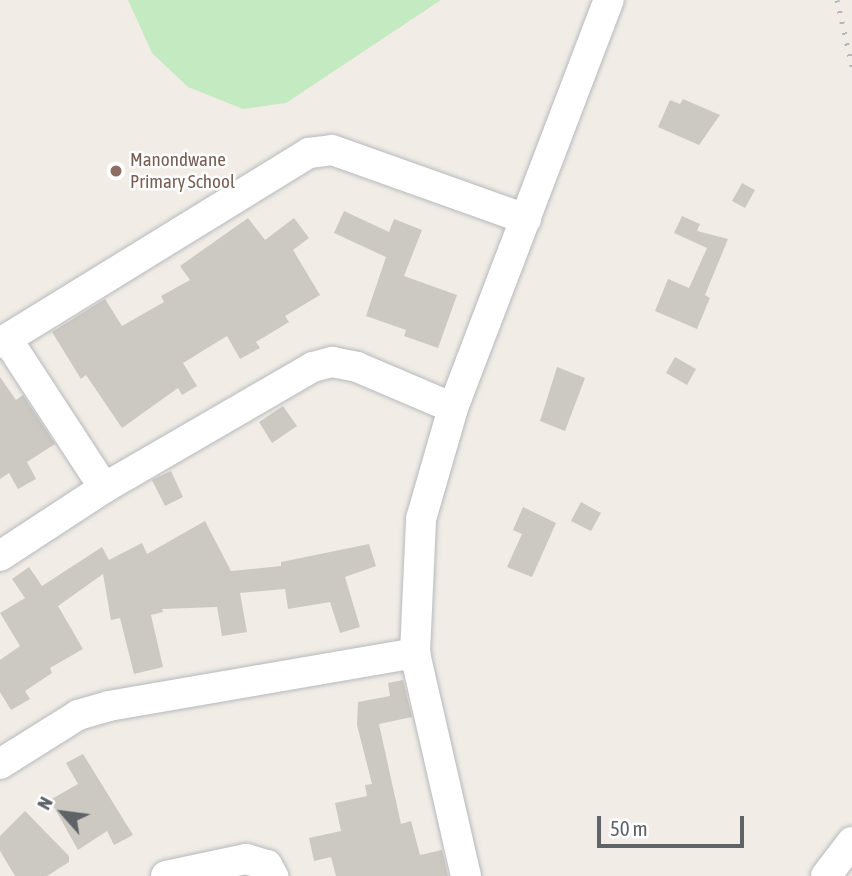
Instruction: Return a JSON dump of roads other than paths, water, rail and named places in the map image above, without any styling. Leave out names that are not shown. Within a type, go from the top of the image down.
[{"type":"street","points":[[466,876],[415,653],[421,519],[453,408],[608,0]]},
{"type":"street","points":[[104,488],[4,341],[309,153],[332,150],[526,219]]},
{"type":"street","points":[[0,555],[104,488],[313,367],[332,362],[358,367],[453,408]]},
{"type":"street","points":[[0,764],[78,715],[109,706],[415,653]]},
{"type":"street","points":[[826,876],[852,842]]},
{"type":"street","points":[[166,876],[246,859],[267,865],[273,876]]},
{"type":"railway","points":[[837,0],[852,66]]},
{"type":"place","name":"Manondwane Primary School","points":[[116,171]]}]
